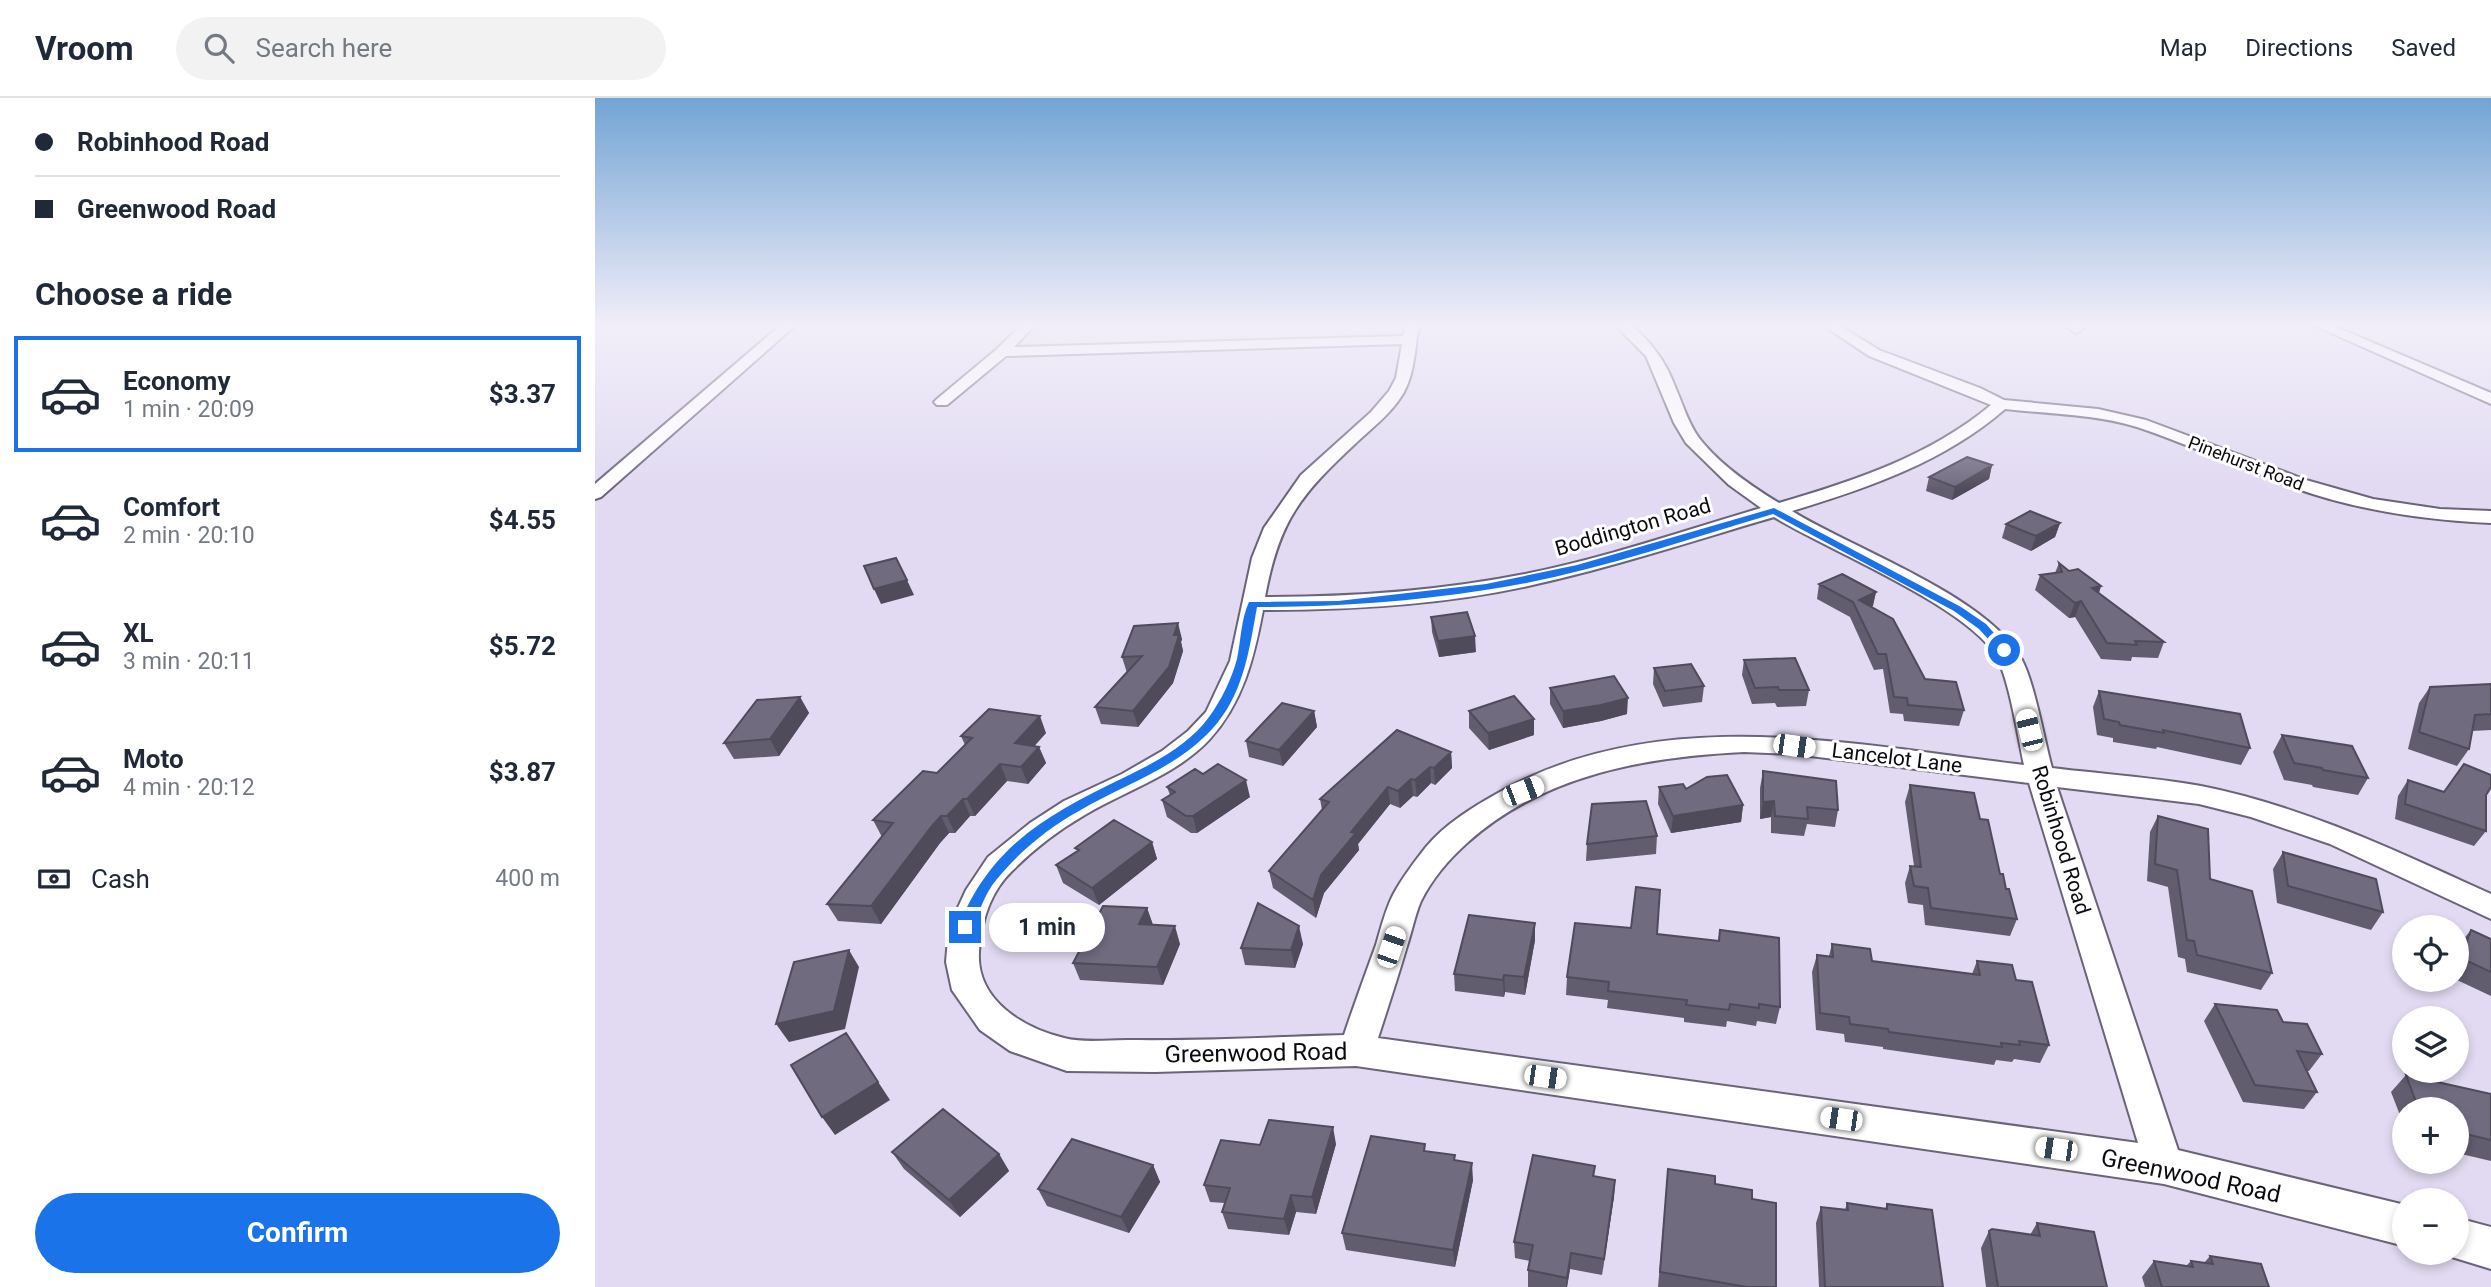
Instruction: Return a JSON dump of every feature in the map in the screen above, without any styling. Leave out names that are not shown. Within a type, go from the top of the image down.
[{"type":"street","points":[[595,493],[726,379]]},
{"type":"street","points":[[942,402],[969,379]]},
{"type":"street","name":"Greenwood Road","points":[[1402,379],[1391,399],[1307,479],[1279,518],[1262,558],[1242,661],[1232,687],[1214,719],[1171,757],[1067,812],[1009,855],[983,887],[969,915],[962,950],[964,974],[969,990],[992,1020],[1022,1040],[1067,1055],[1146,1056],[1356,1050],[2164,1165],[2392,1223]]},
{"type":"street","name":"Robinhood Road","points":[[1667,379],[1680,421],[1707,458],[1774,511],[1958,609],[1990,633],[2012,664],[2040,775],[2164,1165]]},
{"type":"street","name":"Pinehurst Road","points":[[1944,379],[2001,404],[2098,414],[2140,423],[2300,484],[2361,502],[2426,514],[2491,517]]},
{"type":"street","points":[[2446,379],[2491,399]]},
{"type":"street","name":"Boddington Road","points":[[1252,604],[1338,604],[1486,587],[1579,568],[1853,485],[1915,460],[1979,423],[2001,404]]},
{"type":"street","name":"Lancelot Lane","points":[[1356,1050],[1408,895],[1430,862],[1451,839],[1481,815],[1523,791],[1583,769],[1644,754],[1734,743],[1794,746],[2177,791],[2257,809],[2352,842],[2491,907]]},
{"type":"street","points":[[2469,1242],[2491,1248]]},
{"type":"building","points":[[1967,457],[1992,465],[1955,487],[1929,477]]},
{"type":"building","points":[[2030,511],[2060,523],[2036,536],[2006,524]]},
{"type":"building","points":[[896,558],[907,580],[874,589],[864,566]]},
{"type":"building","points":[[2059,563],[2069,571],[2078,569],[2101,586],[2092,588],[2164,642],[2135,641],[2137,645],[2107,643],[2081,601],[2075,603],[2040,575],[2062,572]]},
{"type":"building","points":[[1842,574],[1876,592],[1859,600],[1893,619],[1925,679],[1956,682],[1964,710],[1908,705],[1907,698],[1894,697],[1886,654],[1878,654],[1853,602],[1819,584]]},
{"type":"building","points":[[1467,612],[1475,636],[1438,641],[1431,617]]},
{"type":"building","points":[[1178,623],[1174,635],[1179,635],[1169,667],[1133,711],[1095,707],[1142,656],[1122,657],[1134,626]]},
{"type":"building","points":[[1795,658],[1809,690],[1755,688],[1744,660]]},
{"type":"building","points":[[1691,664],[1704,686],[1665,691],[1654,668]]},
{"type":"building","points":[[1614,676],[1628,698],[1601,705],[1563,711],[1550,688]]},
{"type":"building","points":[[2491,684],[2491,714],[2475,715],[2469,749],[2419,732],[2430,687]]},
{"type":"building","points":[[2099,691],[2240,714],[2250,748],[2163,730],[2164,733],[2120,725],[2119,722],[2104,719]]},
{"type":"building","points":[[1514,696],[1534,719],[1488,733],[1469,711]]},
{"type":"building","points":[[800,697],[770,739],[724,743],[757,700]]},
{"type":"building","points":[[1282,703],[1314,711],[1279,750],[1246,741]]},
{"type":"building","points":[[989,709],[1040,716],[1015,743],[1039,747],[1021,767],[1000,764],[967,799],[963,799],[947,816],[941,816],[871,906],[827,904],[893,823],[873,820],[923,771],[937,773],[972,738],[961,736]]},
{"type":"building","points":[[1397,730],[1451,752],[1434,768],[1430,767],[1415,780],[1411,779],[1398,791],[1388,787],[1351,832],[1356,833],[1321,875],[1313,900],[1269,871],[1329,802],[1320,799]]},
{"type":"building","points":[[2282,735],[2352,746],[2368,778],[2294,763]]},
{"type":"building","points":[[1218,764],[1246,780],[1193,816],[1186,816],[1162,800],[1175,792],[1167,787],[1195,769],[1203,774]]},
{"type":"building","points":[[2464,764],[2491,775],[2491,787],[2486,795],[2486,831],[2405,804],[2408,780],[2444,792]]},
{"type":"building","points":[[1763,771],[1836,781],[1838,810],[1807,807],[1808,819],[1775,816],[1774,801],[1763,802]]},
{"type":"building","points":[[1727,775],[1743,805],[1673,816],[1659,787],[1683,784],[1686,789],[1707,777]]},
{"type":"building","points":[[1910,785],[1974,793],[1980,819],[1988,820],[2000,874],[2003,874],[2006,889],[2009,889],[2017,919],[1931,908],[1928,888],[1914,886],[1910,866],[1921,867]]},
{"type":"building","points":[[1646,801],[1657,836],[1587,844],[1592,804]]},
{"type":"building","points":[[2158,816],[2208,829],[2210,879],[2252,891],[2272,973],[2197,955],[2194,941],[2187,940],[2177,870],[2155,864]]},
{"type":"building","points":[[1114,820],[1152,842],[1092,888],[1056,865],[1079,850],[1075,848]]},
{"type":"building","points":[[2283,852],[2376,879],[2383,912],[2288,886]]},
{"type":"building","points":[[1636,887],[1660,890],[1657,934],[1719,941],[1720,930],[1779,938],[1780,1007],[1759,1004],[1759,1008],[1730,1004],[1729,1010],[1686,1005],[1687,1000],[1608,991],[1609,982],[1567,977],[1575,923],[1631,928]]},
{"type":"building","points":[[1258,903],[1299,926],[1291,950],[1241,948]]},
{"type":"building","points":[[1103,906],[1147,908],[1139,924],[1175,926],[1157,967],[1073,963]]},
{"type":"building","points":[[1469,915],[1535,923],[1524,977],[1504,975],[1503,980],[1454,974]]},
{"type":"building","points":[[2471,930],[2491,939],[2491,972],[2469,962]]},
{"type":"building","points":[[1832,944],[1870,949],[1872,961],[1980,975],[1977,961],[2012,965],[2016,980],[2032,982],[2049,1045],[2019,1041],[2020,1045],[2001,1043],[2002,1047],[1889,1032],[1888,1029],[1850,1024],[1849,1017],[1820,1013],[1817,955],[1833,957]]},
{"type":"building","points":[[849,950],[834,1011],[776,1024],[794,962]]},
{"type":"building","points":[[2215,1004],[2277,1010],[2283,1022],[2307,1024],[2322,1054],[2297,1051],[2317,1092],[2255,1085]]},
{"type":"building","points":[[846,1033],[878,1082],[822,1117],[791,1065]]},
{"type":"building","points":[[2409,1083],[2442,1083],[2491,1094],[2491,1140],[2469,1135],[2469,1097],[2414,1097]]},
{"type":"building","points":[[943,1109],[999,1154],[949,1200],[892,1152]]},
{"type":"building","points":[[1269,1120],[1333,1127],[1312,1197],[1291,1195],[1284,1219],[1222,1212],[1230,1188],[1204,1185],[1221,1140],[1260,1145]]},
{"type":"building","points":[[1371,1136],[1425,1144],[1424,1151],[1455,1155],[1454,1160],[1472,1163],[1453,1250],[1342,1233]]},
{"type":"building","points":[[1072,1139],[1153,1165],[1121,1217],[1038,1189]]},
{"type":"building","points":[[1533,1155],[1595,1166],[1593,1176],[1615,1180],[1604,1259],[1571,1253],[1567,1278],[1528,1270],[1533,1245],[1514,1242]]},
{"type":"building","points":[[1668,1169],[1715,1176],[1715,1184],[1752,1190],[1752,1199],[1776,1203],[1776,1287],[1747,1287],[1660,1272]]},
{"type":"building","points":[[1847,1203],[1887,1209],[1887,1204],[1932,1210],[1943,1287],[1825,1287],[1821,1207],[1848,1210]]},
{"type":"building","points":[[2037,1223],[2094,1232],[2107,1287],[1998,1287],[1989,1231],[1992,1229],[2040,1236]]},
{"type":"building","points":[[2210,1256],[2261,1264],[2269,1287],[2162,1287],[2154,1261],[2193,1267],[2191,1261],[2213,1264]]},
{"type":"route","points":[[965,927],[977,898],[991,876],[1027,839],[1059,816],[1159,765],[1188,745],[1214,719],[1232,687],[1242,661],[1252,604],[1338,604],[1418,597],[1486,587],[1579,568],[1774,511],[1958,609],[1982,626],[2004,650]]}]
